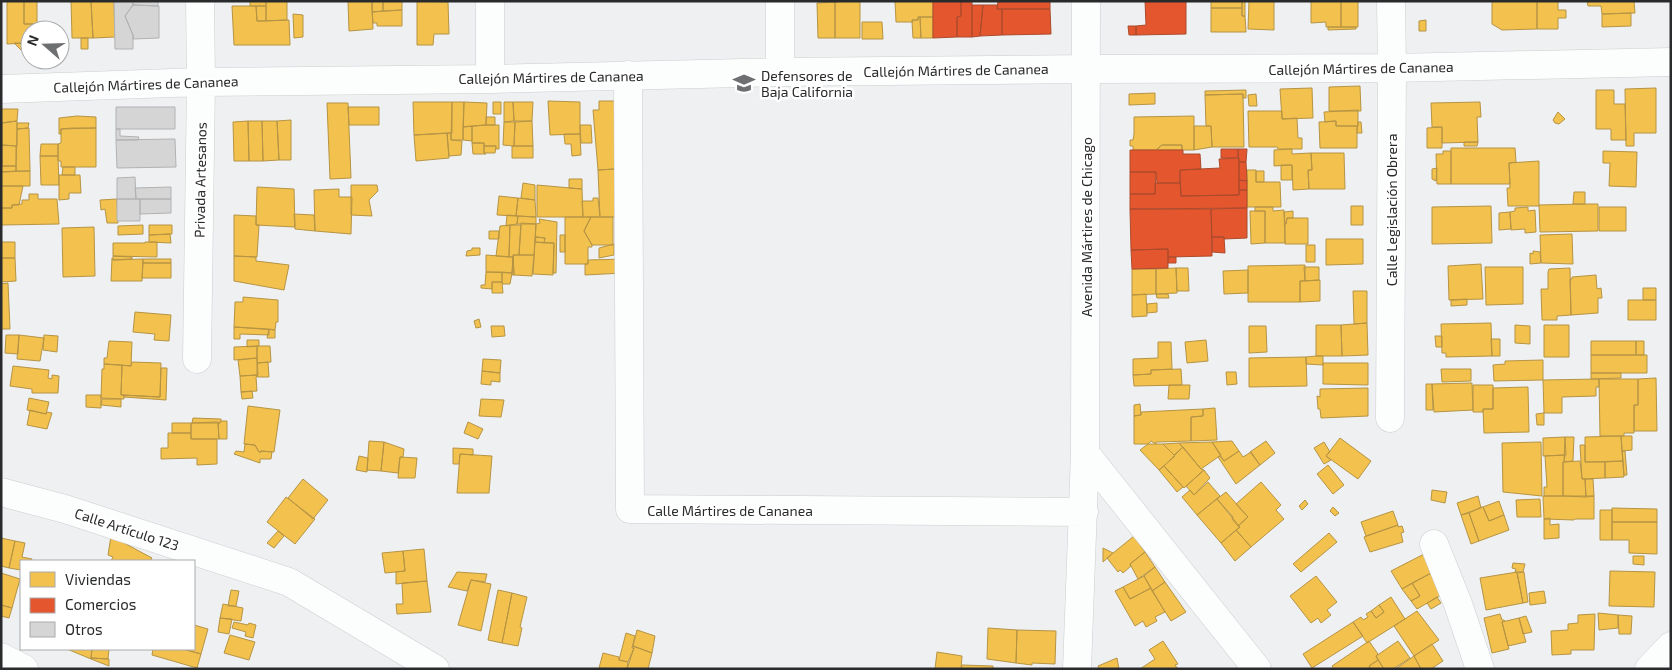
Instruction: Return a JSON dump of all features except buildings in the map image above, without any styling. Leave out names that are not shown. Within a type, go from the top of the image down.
[{"type":"street","name":"Privada Artesanos","points":[[197,359],[201,82],[200,1]]},
{"type":"street","points":[[490,1],[490,79]]},
{"type":"street","points":[[780,1],[780,72]]},
{"type":"street","name":"Avenida Mártires de Chicago","points":[[1077,669],[1085,453],[1086,1]]},
{"type":"street","name":"Calle Legislación Obrera","points":[[1390,1],[1392,68],[1390,418]]},
{"type":"street","name":"Callejón Mártires de Cananea","points":[[1,89],[201,82],[490,79],[780,72],[1392,68],[1671,62]]},
{"type":"street","name":"Calle Mártires de Cananea","points":[[628,75],[630,509],[1084,512]]},
{"type":"street","points":[[1085,453],[1257,669]]},
{"type":"street","name":"Calle Artículo 123","points":[[1,492],[65,509],[290,582],[435,669]]},
{"type":"street","points":[[1434,544],[1458,604],[1480,669]]},
{"type":"street","points":[[1649,669],[1671,646]]},
{"type":"street","points":[[1,657],[24,669]]},
{"type":"place","name":"Defensores de Baja California","points":[[744,83]]}]
